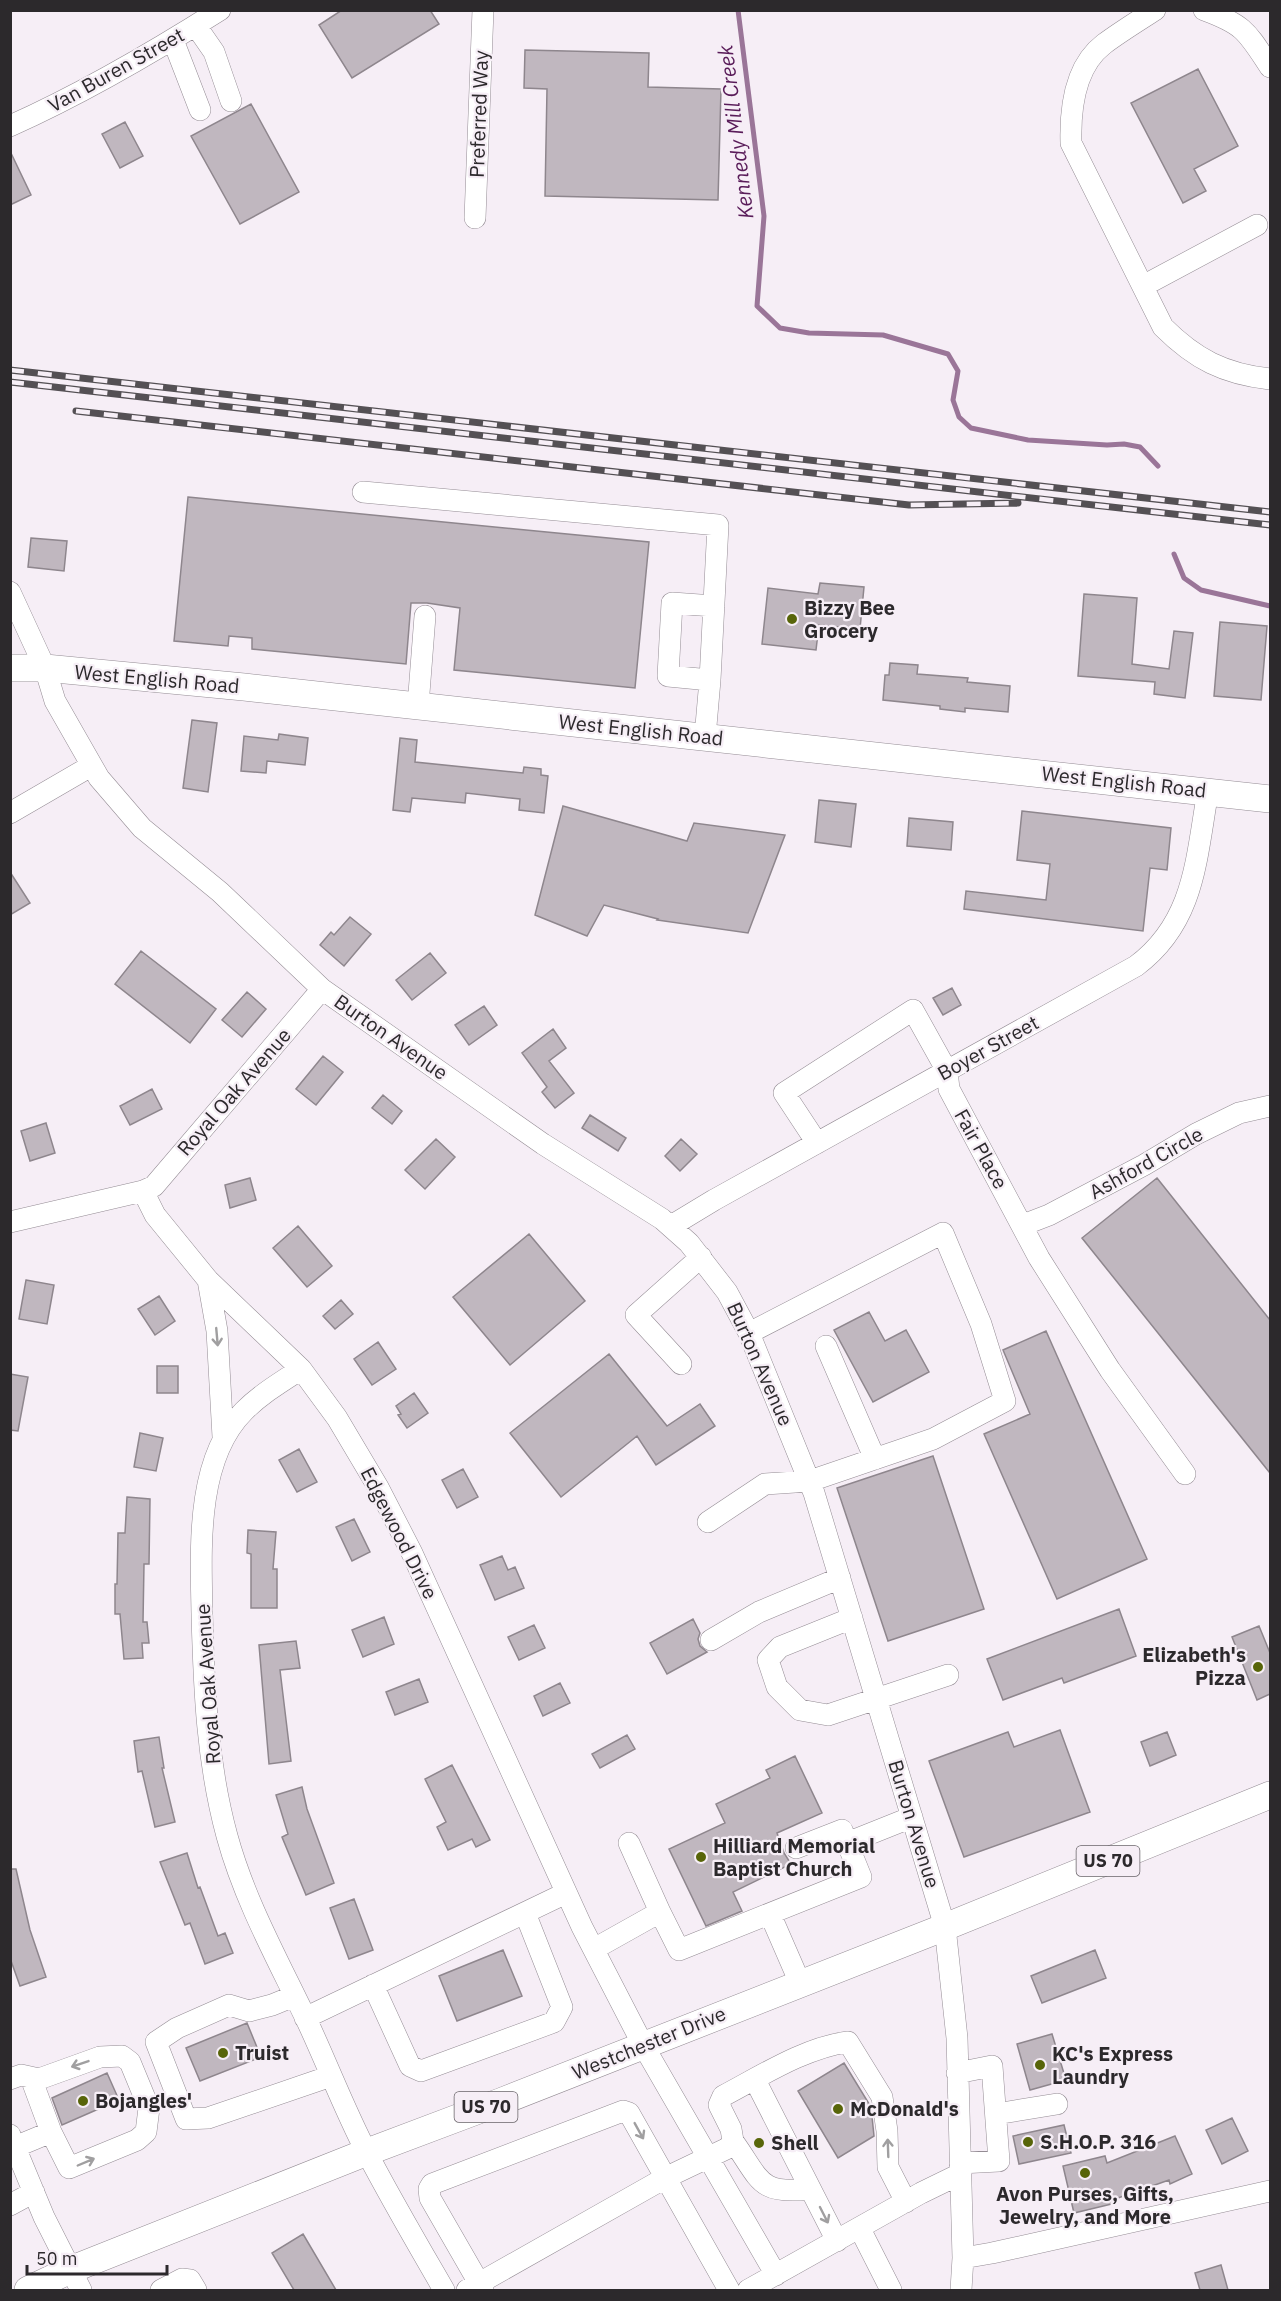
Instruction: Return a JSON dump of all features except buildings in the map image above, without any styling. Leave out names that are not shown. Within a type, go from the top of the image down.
[{"type":"main road","name":"West English Road","points":[[10,668],[45,668],[418,706],[1270,799]]},
{"type":"main road","name":"Westchester Drive","points":[[28,2290],[76,2280],[366,2152],[945,1928],[1270,1795]]},
{"type":"street","name":"Van Buren Street","points":[[10,126],[56,106],[141,60],[220,10]]},
{"type":"street","name":"Preferred Way","points":[[475,218],[483,10]]},
{"type":"street","points":[[1155,10],[1102,45],[1081,73],[1070,114],[1071,142],[1163,327],[1184,347],[1214,365],[1251,377],[1270,379]]},
{"type":"street","points":[[1204,10],[1226,18],[1246,30],[1270,67]]},
{"type":"street","points":[[196,26],[214,52],[231,101]]},
{"type":"street","points":[[173,40],[200,110]]},
{"type":"street","points":[[1143,286],[1257,225]]},
{"type":"street","points":[[363,492],[718,525],[705,737]]},
{"type":"street","name":"Burton Avenue","points":[[10,592],[45,668],[55,701],[92,766],[142,828],[220,892],[322,989],[543,1144],[662,1219],[689,1243],[727,1292],[749,1333],[810,1481],[945,1928],[957,2038],[963,2258],[961,2290]]},
{"type":"street","points":[[710,680],[668,676],[672,603],[714,606]]},
{"type":"street","points":[[418,706],[425,616]]},
{"type":"street","points":[[10,813],[92,766]]},
{"type":"street","name":"Boyer Street","points":[[670,1226],[1136,966],[1154,953],[1174,927],[1190,891],[1208,792]]},
{"type":"street","name":"Royal Oak Avenue","points":[[143,1191],[154,1186],[322,989]]},
{"type":"street","name":"Fair Place","points":[[817,1143],[784,1093],[913,1010],[946,1071],[948,1089],[1039,1258],[1110,1370],[1185,1474]]},
{"type":"street","name":"Ashford Circle","points":[[1023,1225],[1049,1215],[1239,1113],[1270,1106]]},
{"type":"street","points":[[10,1222],[143,1191]]},
{"type":"street","name":"Edgewood Drive","points":[[143,1191],[155,1215],[208,1280],[302,1369],[337,1418],[378,1486],[411,1552],[566,1893],[594,1949],[643,2045],[776,2275]]},
{"type":"street","points":[[708,1522],[765,1484],[810,1481],[933,1439],[1005,1401],[981,1324],[943,1233],[749,1333]]},
{"type":"street","points":[[681,1364],[636,1315],[700,1257]]},
{"type":"street","points":[[208,1280],[217,1331],[224,1437]]},
{"type":"street","points":[[826,1346],[875,1459]]},
{"type":"street","name":"Royal Oak Avenue","points":[[302,1369],[262,1395],[242,1412],[224,1437],[210,1476],[203,1519],[202,1607],[205,1697],[213,1774],[227,1837],[260,1927],[305,2018],[366,2152],[444,2290]]},
{"type":"street","points":[[711,1640],[759,1612],[840,1578]]},
{"type":"street","points":[[852,1618],[780,1647],[768,1660],[777,1687],[800,1710],[828,1715],[948,1675]]},
{"type":"street","points":[[847,1843],[912,1818]]},
{"type":"street","points":[[628,1843],[679,1950],[861,1877],[842,1830],[796,1848]]},
{"type":"street","points":[[305,2018],[566,1893]]},
{"type":"street","points":[[594,1949],[660,1912]]},
{"type":"street","points":[[373,1985],[410,2066],[421,2071],[554,2022],[562,2007],[525,1913]]},
{"type":"street","points":[[770,1914],[800,1983]]},
{"type":"street","points":[[294,1996],[249,2011],[229,2005],[177,2028],[156,2042],[186,2119],[208,2118],[331,2076]]},
{"type":"street","points":[[810,2189],[789,2191],[771,2189],[762,2183],[734,2141],[731,2129],[719,2105],[723,2096],[783,2064],[835,2043],[848,2042],[882,2097],[887,2132],[888,2167],[906,2202]]},
{"type":"street","points":[[122,2055],[130,2062],[149,2108],[146,2132],[137,2140],[69,2168],[21,2078],[39,2079],[100,2057],[122,2055]]},
{"type":"street","points":[[748,2290],[860,2229],[960,2168],[999,2161],[992,2066],[957,2073]]},
{"type":"street","points":[[755,2080],[837,2241]]},
{"type":"street","points":[[996,2114],[1057,2104]]},
{"type":"street","points":[[729,2290],[665,2178],[627,2111],[610,2114],[574,2128],[432,2184],[429,2189],[430,2198],[476,2288],[665,2178],[728,2148],[734,2141]]},
{"type":"street","points":[[51,2132],[13,2141],[34,2193],[76,2280]]},
{"type":"street","points":[[963,2258],[1270,2191]]},
{"type":"street","points":[[10,2205],[34,2193]]},
{"type":"street","points":[[860,2229],[891,2290]]},
{"type":"street","points":[[161,2290],[182,2279],[190,2280],[196,2290]]},
{"type":"waterway","name":"Kennedy Mill Creek","points":[[738,10],[764,216],[757,306],[780,328],[809,333],[883,335],[948,354],[958,371],[953,400],[959,417],[971,428],[1028,440],[1124,444],[1140,447],[1158,466]]},
{"type":"waterway","name":"Kennedy Mill Creek","points":[[1174,554],[1184,578],[1201,590],[1270,606]]},
{"type":"railway","points":[[10,370],[1270,512]]},
{"type":"railway","points":[[10,382],[1270,525]]},
{"type":"railway","points":[[76,411],[909,505],[1018,503]]},
{"type":"place","name":"Bizzy Bee Grocery","points":[[792,619]]},
{"type":"place","name":"Elizabeth's Pizza","points":[[1258,1667]]},
{"type":"place","name":"Hilliard Memorial Baptist Church","points":[[701,1857]]},
{"type":"place","name":"Truist","points":[[223,2053]]},
{"type":"place","name":"KC's Express Laundry","points":[[1040,2065]]},
{"type":"place","name":"Bojangles'","points":[[83,2101]]},
{"type":"place","name":"McDonald's","points":[[838,2109]]},
{"type":"place","name":"S.H.O.P. 316","points":[[1028,2142]]},
{"type":"place","name":"Shell","points":[[759,2143]]},
{"type":"place","name":"Avon Purses, Gifts, Jewelry, and More","points":[[1085,2173]]}]
